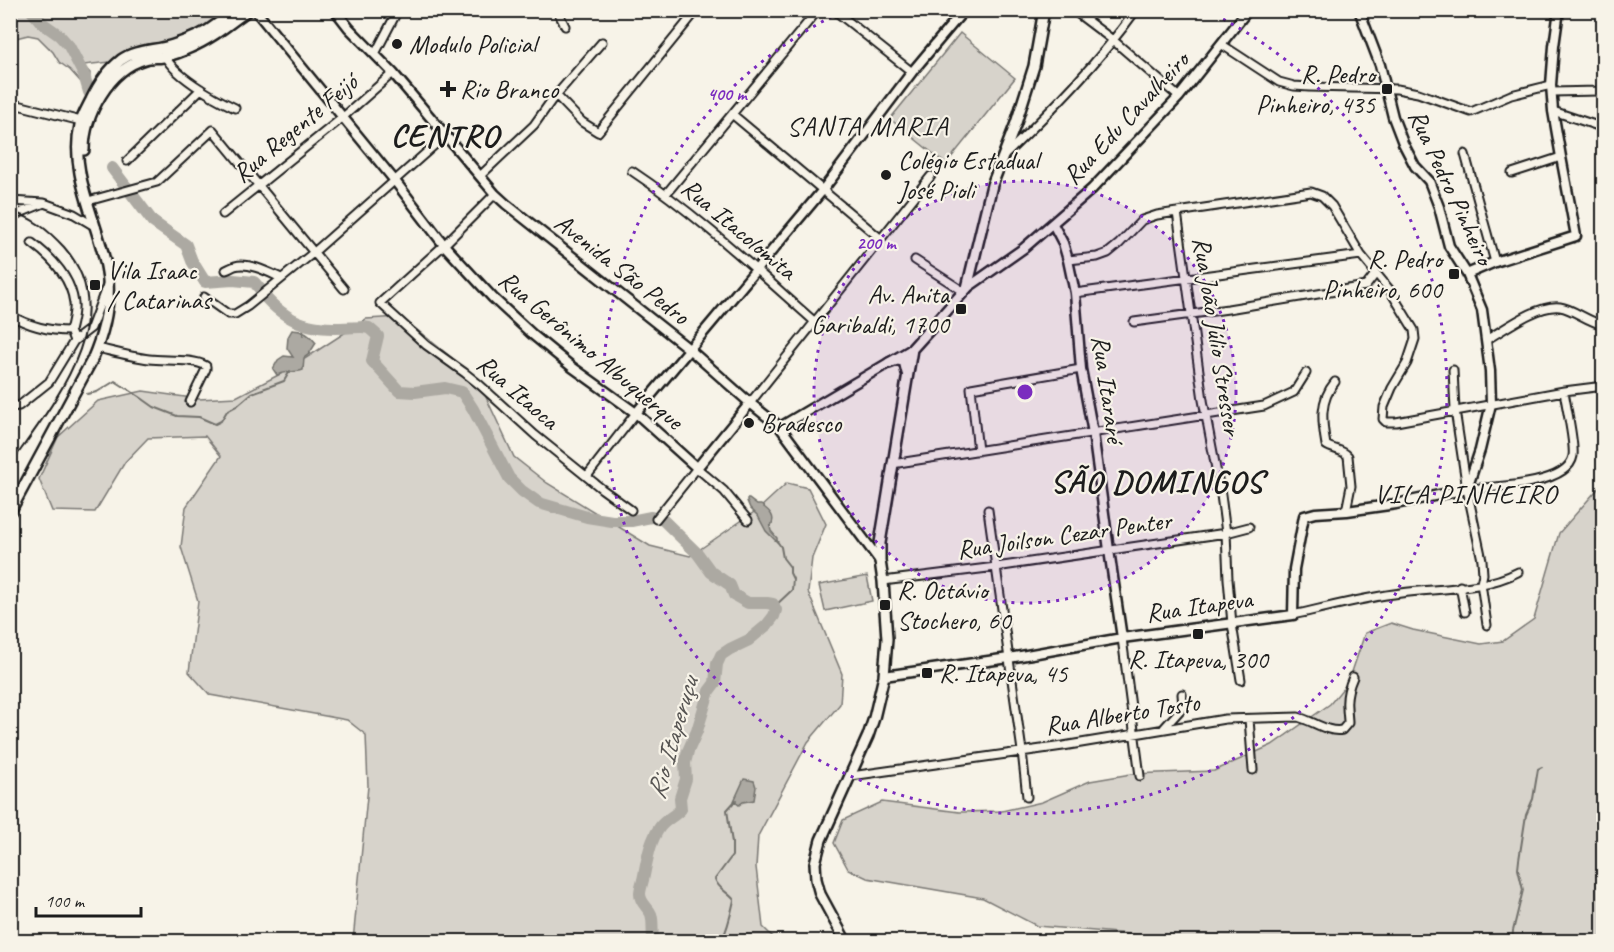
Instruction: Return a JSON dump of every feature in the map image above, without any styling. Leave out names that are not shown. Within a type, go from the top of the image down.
[{"type":"main road","points":[[81,173],[84,165],[87,124],[96,103],[110,82],[127,66],[164,52],[209,30],[236,10]]},
{"type":"main road","points":[[10,512],[97,348],[107,313],[108,283],[81,173],[78,145],[81,122],[91,100],[101,82],[122,59],[136,52],[188,49],[212,37],[248,10]]},
{"type":"main road","points":[[846,942],[820,894],[815,863],[825,829],[851,776],[874,718],[884,676],[887,639],[884,581],[880,561],[881,533],[912,349],[965,290],[975,260],[992,185],[1016,123],[1034,66],[1044,10]]},
{"type":"main road","points":[[889,363],[897,360],[904,361],[908,378]]},
{"type":"street","name":"Rua Gerônimo Albuquerque","points":[[255,10],[395,181],[444,245],[493,298],[572,367],[636,413],[724,491],[748,520]]},
{"type":"street","name":"Avenida São Pedro","points":[[335,10],[349,28],[393,73],[495,194],[689,349],[780,427],[880,561]]},
{"type":"street","points":[[375,54],[398,10]]},
{"type":"street","points":[[557,10],[565,26]]},
{"type":"street","points":[[666,194],[818,10]]},
{"type":"street","points":[[834,10],[912,72]]},
{"type":"street","points":[[587,476],[636,413],[822,192],[912,72],[964,10]]},
{"type":"street","points":[[1073,10],[1114,41],[1179,97]]},
{"type":"street","points":[[1003,157],[1114,41],[1136,10]]},
{"type":"street","name":"Rua Edu Cavalheiro","points":[[965,290],[1024,248],[1053,224],[1113,167],[1179,97],[1248,10]]},
{"type":"street","name":"Rua Pedro Pinheiro","points":[[1359,10],[1380,65],[1402,143],[1415,166],[1429,182],[1439,207],[1449,246],[1467,274],[1482,310],[1490,371],[1491,404],[1480,450],[1467,489]]},
{"type":"street","points":[[1467,274],[1495,262],[1576,236],[1553,111],[1554,46],[1559,10]]},
{"type":"street","points":[[556,95],[582,122],[598,132],[693,12]]},
{"type":"street","points":[[480,176],[534,125],[556,95],[602,42]]},
{"type":"street","points":[[1221,44],[1279,82],[1309,87],[1397,88],[1471,112],[1511,95],[1552,88],[1602,91]]},
{"type":"street","points":[[164,52],[186,78],[218,100],[235,108]]},
{"type":"street","name":"Rua Regente Feijó","points":[[223,214],[342,118],[393,73]]},
{"type":"street","points":[[127,161],[201,89]]},
{"type":"street","points":[[10,103],[81,122]]},
{"type":"street","points":[[1553,111],[1604,128]]},
{"type":"street","points":[[732,114],[880,239]]},
{"type":"street","points":[[1016,123],[1020,131],[1030,131]]},
{"type":"street","points":[[88,201],[157,182],[213,130],[344,289]]},
{"type":"street","points":[[204,297],[228,314],[235,314],[248,306],[313,253],[446,135]]},
{"type":"street","points":[[1465,154],[1495,262]]},
{"type":"street","points":[[1512,174],[1561,157]]},
{"type":"street","name":"Rua Itacolomita","points":[[632,171],[666,194],[815,322]]},
{"type":"street","points":[[656,519],[931,177]]},
{"type":"street","points":[[1068,260],[1097,257],[1108,253],[1142,220],[1177,212],[1311,192],[1322,196],[1332,206],[1361,255],[1389,289],[1414,330],[1415,339],[1407,363],[1384,407],[1383,418],[1386,422],[1604,386]]},
{"type":"street","points":[[444,245],[495,194]]},
{"type":"street","points":[[10,201],[44,203],[75,214],[96,227]]},
{"type":"street","points":[[10,217],[44,203]]},
{"type":"street","name":"Rua João Júlio Stresser","points":[[1177,212],[1203,400],[1226,533],[1232,624],[1241,680]]},
{"type":"street","name":"Rua Itararé","points":[[1053,224],[1063,243],[1075,292],[1081,369],[1093,433],[1140,776]]},
{"type":"street","points":[[32,243],[46,254],[60,271],[69,288],[74,302],[70,331],[74,341]]},
{"type":"street","name":"Rua Itaoca","points":[[444,245],[380,303],[426,345],[465,372],[535,435],[631,510]]},
{"type":"street","points":[[1075,292],[1361,255]]},
{"type":"street","points":[[915,260],[965,290]]},
{"type":"street","points":[[975,260],[983,270],[996,269]]},
{"type":"street","points":[[226,270],[235,266],[248,266],[265,270],[281,278]]},
{"type":"street","points":[[1134,322],[1366,286],[1376,273]]},
{"type":"street","points":[[10,407],[19,406],[49,382],[74,341],[91,328],[108,283]]},
{"type":"street","points":[[1486,340],[1544,309],[1560,307],[1594,323],[1604,325]]},
{"type":"street","points":[[10,315],[39,328],[70,331]]},
{"type":"street","points":[[97,348],[146,359],[193,361],[203,364],[206,369],[189,402]]},
{"type":"street","points":[[780,427],[912,349]]},
{"type":"street","points":[[978,451],[971,388],[1081,369]]},
{"type":"street","points":[[1453,370],[1455,410],[1467,489],[1482,560],[1481,583],[1487,625]]},
{"type":"street","points":[[892,464],[1264,406],[1294,392],[1306,373]]},
{"type":"street","points":[[1335,382],[1325,397],[1324,432],[1326,445],[1332,449],[1342,450],[1348,456],[1351,486],[1346,511]]},
{"type":"street","points":[[1293,615],[1294,569],[1304,516],[1396,504],[1467,489],[1542,480],[1565,470],[1574,453],[1564,391]]},
{"type":"street","points":[[988,510],[1027,796]]},
{"type":"street","name":"Rua Joilson Cezar Penter","points":[[884,581],[1226,533],[1249,527]]},
{"type":"street","points":[[864,540],[872,541],[881,533]]},
{"type":"street","name":"Rua Itapeva","points":[[884,676],[1009,658],[1122,638],[1293,615],[1400,593],[1490,583],[1518,572]]},
{"type":"street","points":[[1460,586],[1465,612]]},
{"type":"street","name":"Rua Alberto Tosto","points":[[851,776],[1063,746],[1225,719],[1298,717],[1332,730],[1342,730],[1348,723],[1347,696],[1353,677]]},
{"type":"street","points":[[1164,728],[1183,707],[1182,694]]},
{"type":"street","points":[[1249,718],[1253,770]]},
{"type":"shaded area","points":[[10,11],[255,11],[209,39],[151,64],[128,60],[83,65],[90,73],[89,91],[70,70],[59,62],[53,52],[38,37],[28,35],[16,38],[11,36]]},
{"type":"shaded area","points":[[960,33],[1015,78],[946,164],[890,119]]},
{"type":"shaded area","points":[[401,317],[477,378],[514,457],[547,483],[650,546],[690,556],[760,508],[787,483],[808,488],[826,524],[812,558],[808,592],[842,674],[840,704],[808,742],[758,836],[756,867],[763,927],[776,940],[781,941],[353,941],[368,786],[366,735],[347,720],[210,695],[189,672],[198,601],[181,547],[186,507],[221,456],[205,436],[148,438],[125,462],[95,512],[52,511],[39,479],[58,437],[98,401],[143,391],[199,399],[236,397],[286,371],[366,319]]},
{"type":"shaded area","points":[[292,330],[306,334],[316,343],[304,358],[303,370],[277,375],[273,369],[278,360],[284,356],[293,357],[287,348],[288,337]]},
{"type":"shaded area","points":[[1603,483],[1603,941],[1151,941],[1140,935],[1037,926],[983,898],[867,878],[848,869],[834,843],[843,820],[882,802],[959,812],[1002,811],[1042,802],[1090,781],[1131,774],[1214,771],[1272,745],[1330,704],[1349,681],[1365,633],[1391,623],[1413,630],[1481,644],[1503,641],[1534,619],[1559,533]]},
{"type":"shaded area","points":[[747,499],[761,505],[771,515],[773,521],[770,527],[777,542],[766,531],[758,516],[750,508]]},
{"type":"shaded area","points":[[867,576],[872,601],[825,611],[819,585]]},
{"type":"shaded area","points":[[744,779],[754,781],[756,787],[754,800],[739,805],[734,801]]},
{"type":"waterway","name":"Rio Itaperuçu","points":[[31,10],[42,23],[59,35],[69,46],[84,75],[89,92]]},
{"type":"waterway","name":"Rio Itaperuçu","points":[[112,168],[153,222],[186,245],[192,261],[205,282],[233,280],[254,282],[260,289]]},
{"type":"waterway","name":"Rio Itaperuçu","points":[[266,298],[288,317],[310,326],[369,328],[378,336],[372,361],[399,391],[415,392],[445,388],[462,392],[509,478],[539,503],[587,517],[612,521],[631,521],[651,517]]},
{"type":"waterway","points":[[303,335],[304,325]]},
{"type":"waterway","points":[[87,394],[97,392],[115,381],[154,407],[177,416],[199,417],[215,424],[221,421],[227,411],[252,393],[284,381],[290,371]]},
{"type":"waterway","name":"Rio Itaperuçu","points":[[654,942],[651,914],[641,900],[640,894],[647,859],[653,839],[660,827],[681,809],[680,798],[686,779],[685,763],[709,691],[715,683],[717,664],[721,655],[749,640],[767,625],[776,610],[773,604],[748,603],[734,595],[730,585],[711,572],[698,554],[661,518]]},
{"type":"waterway","points":[[774,607],[792,590],[793,579],[790,567],[783,558],[777,541]]},
{"type":"waterway","points":[[1512,942],[1523,890],[1518,869],[1526,815],[1533,799],[1538,769],[1542,767]]},
{"type":"waterway","points":[[721,942],[734,900],[718,885],[715,879],[732,856],[727,810],[736,800]]},
{"type":"waterway","points":[[1205,938],[1211,942]]},
{"type":"railway","points":[[10,212],[40,225],[64,247],[81,274],[88,302],[85,331],[76,360],[62,388],[10,465]]},
{"type":"place","name":"Modulo Policial","points":[[397,44]]},
{"type":"place","name":"Rio Branco","points":[[448,89]]},
{"type":"place","name":"R. Pedro Pinheiro, 435","points":[[1387,89]]},
{"type":"place","name":"Colégio Estadual José Pioli","points":[[886,175]]},
{"type":"place","name":"R. Pedro Pinheiro, 600","points":[[1454,274]]},
{"type":"place","name":"Vila Isaac / Catarinas","points":[[95,285]]},
{"type":"place","name":"Av. Anita Garibaldi, 1700","points":[[961,309]]},
{"type":"place","name":"Bradesco","points":[[749,423]]},
{"type":"place","name":"R. Octávio Stochero, 60","points":[[885,605]]},
{"type":"place","name":"R. Itapeva, 300","points":[[1198,634]]},
{"type":"place","name":"R. Itapeva, 45","points":[[927,673]]},
{"type":"district","name":"SANTA MARIA","points":[[868,126]]},
{"type":"district","name":"CENTRO","points":[[445,135]]},
{"type":"district","name":"SÃO DOMINGOS","points":[[1157,481]]},
{"type":"district","name":"VILA PINHEIRO","points":[[1466,494]]}]
